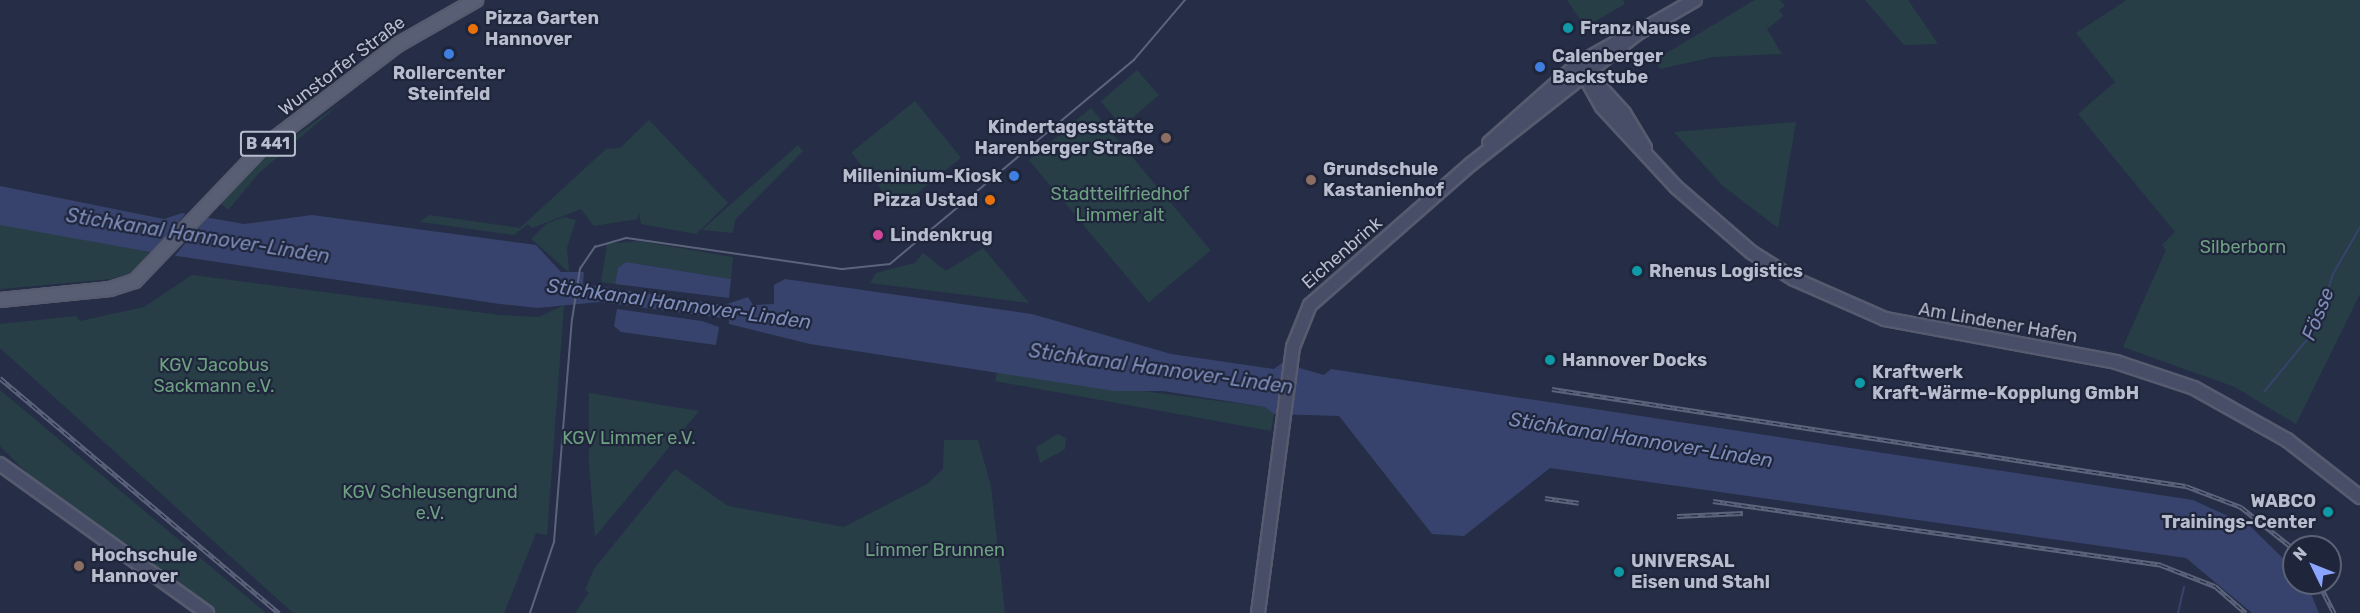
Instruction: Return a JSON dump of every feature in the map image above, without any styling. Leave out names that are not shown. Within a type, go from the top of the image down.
[{"type":"main road","name":"Wunstorfer Straße","points":[[0,300],[123,286],[158,260],[200,211],[261,149],[406,39],[476,0]]},
{"type":"main road","points":[[1636,34],[1695,0]]},
{"type":"main road","name":"Eichenbrink","points":[[1258,613],[1291,361],[1300,322],[1310,305],[1471,164],[1578,64],[1636,34]]},
{"type":"main road","name":"Eichenbrink","points":[[1471,164],[1636,34]]},
{"type":"main road","name":"Am Lindener Hafen","points":[[1578,64],[1648,155],[1709,218],[1751,252],[1830,297],[1938,333],[2116,362],[2194,388],[2287,440],[2360,497]]},
{"type":"main road","points":[[0,457],[5,467],[207,613]]},
{"type":"green space","points":[[1567,0],[1623,0],[1625,4],[1585,27]]},
{"type":"green space","points":[[1755,0],[1780,0],[1785,6],[1779,10],[1783,16],[1767,29],[1782,54],[1713,57],[1660,69],[1655,60]]},
{"type":"green space","points":[[1865,0],[1908,0],[1938,44],[1904,45]]},
{"type":"green space","name":"Silberborn","points":[[2127,0],[2360,0],[2360,294],[2296,424],[2235,387],[2123,347],[2166,250],[2162,245],[2175,232],[2078,114],[2115,82],[2076,33]]},
{"type":"green space","points":[[1137,70],[1159,95],[1122,126],[1101,101]]},
{"type":"green space","points":[[343,101],[259,173],[228,210],[220,203],[253,167]]},
{"type":"green space","points":[[915,101],[961,158],[897,209],[851,153]]},
{"type":"green space","name":"Stadtteilfriedhof Limmer alt","points":[[1091,108],[1211,250],[1149,303],[1029,160]]},
{"type":"green space","points":[[649,120],[728,203],[696,234],[641,224],[639,213],[637,219],[594,226],[581,209],[532,228],[528,224],[514,235],[420,222],[429,215],[520,228],[606,149],[620,148]]},
{"type":"green space","points":[[1796,122],[1778,228],[1723,186],[1674,132]]},
{"type":"green space","points":[[798,145],[803,151],[735,220],[733,233],[702,230]]},
{"type":"green space","points":[[564,217],[576,220],[567,248],[569,272],[531,239],[546,224]]},
{"type":"green space","points":[[0,224],[150,252],[133,273],[111,279],[0,289]]},
{"type":"green space","points":[[638,241],[733,257],[731,279],[626,262],[618,268],[615,284],[601,282],[607,244]]},
{"type":"green space","points":[[983,248],[1029,303],[870,283],[876,273],[915,263],[923,253],[946,271]]},
{"type":"green space","points":[[192,275],[500,315],[539,317],[564,305],[547,535],[536,533],[504,613],[293,613],[0,348],[0,324],[76,316],[80,321],[144,307]]},
{"type":"green space","points":[[997,372],[1265,407],[1274,414],[1271,431],[995,381]]},
{"type":"green space","points":[[0,390],[266,613],[214,613],[135,549],[43,489],[0,446]]},
{"type":"green space","name":"KGV Limmer e.V.","points":[[589,393],[699,411],[595,537],[589,463]]},
{"type":"green space","points":[[1058,434],[1066,438],[1065,449],[1040,463],[1036,447]]},
{"type":"green space","name":"Limmer Brunnen","points":[[944,440],[978,440],[991,486],[1005,613],[575,613],[589,593],[585,590],[594,569],[675,469],[728,506],[844,527],[927,484],[943,469]]},
{"type":"water","name":"Stichkanal Hannover-Linden","points":[[0,186],[164,219],[182,213],[244,224],[312,215],[536,245],[561,272],[584,272],[583,284],[724,305],[748,297],[753,305],[774,304],[774,285],[785,279],[1032,314],[1171,354],[1274,369],[1282,363],[1324,375],[1331,369],[2193,500],[2250,526],[2282,557],[2282,595],[2312,595],[2319,613],[2252,613],[2186,558],[1550,468],[1464,536],[1432,534],[1339,416],[1274,414],[1265,407],[1163,391],[1115,391],[810,344],[729,324],[729,319],[600,302],[537,308],[500,304],[150,252],[0,225]]},
{"type":"water","points":[[626,262],[731,279],[729,298],[615,284],[618,268]]},
{"type":"water","points":[[617,309],[702,321],[719,327],[716,345],[621,332],[614,326]]},
{"type":"pier","points":[[188,211],[208,216],[172,259],[150,255]]},
{"type":"waterway","name":"Fösse","points":[[2264,392],[2315,330],[2333,274],[2360,227]]},
{"type":"waterway","name":"Fösse","points":[[2178,613],[2184,587]]},
{"type":"tram line","points":[[530,613],[554,542],[572,320],[580,269],[595,247],[627,238],[843,269],[890,264],[1134,60],[1185,0]]},
{"type":"railway","points":[[0,378],[279,613]]},
{"type":"railway","points":[[1552,389],[2186,486],[2241,507],[2282,539]]},
{"type":"railway","points":[[1545,498],[1579,503]]},
{"type":"railway","points":[[1713,501],[2161,565],[2215,586],[2246,613]]},
{"type":"railway","points":[[1677,516],[1743,513]]},
{"type":"railway","points":[[2325,595],[2334,613]]},
{"type":"place","name":"Franz Nause","points":[[1568,28]]},
{"type":"place","name":"Pizza Garten Hannover","points":[[473,29]]},
{"type":"place","name":"Rollercenter Steinfeld","points":[[449,54]]},
{"type":"place","name":"Calenberger Backstube","points":[[1540,67]]},
{"type":"place","name":"Kindertagesstätte Harenberger Straße","points":[[1166,138]]},
{"type":"place","name":"Milleninium-Kiosk","points":[[1014,176]]},
{"type":"place","name":"Grundschule Kastanienhof","points":[[1311,180]]},
{"type":"place","name":"Pizza Ustad","points":[[990,200]]},
{"type":"place","name":"Lindenkrug","points":[[878,235]]},
{"type":"place","name":"Rhenus Logistics","points":[[1637,271]]},
{"type":"place","name":"Hannover Docks","points":[[1550,360]]},
{"type":"place","name":"Kraftwerk Kraft-Wärme-Kopplung GmbH","points":[[1860,383]]},
{"type":"place","name":"WABCO Trainings-Center","points":[[2328,512]]},
{"type":"place","name":"Hochschule Hannover","points":[[79,566]]},
{"type":"place","name":"UNIVERSAL Eisen und Stahl","points":[[1619,572]]},
{"type":"park label","name":"KGV Jacobus Sackmann e.V.","points":[[214,376]]},
{"type":"park label","name":"KGV Schleusengrund e.V.","points":[[430,503]]}]
